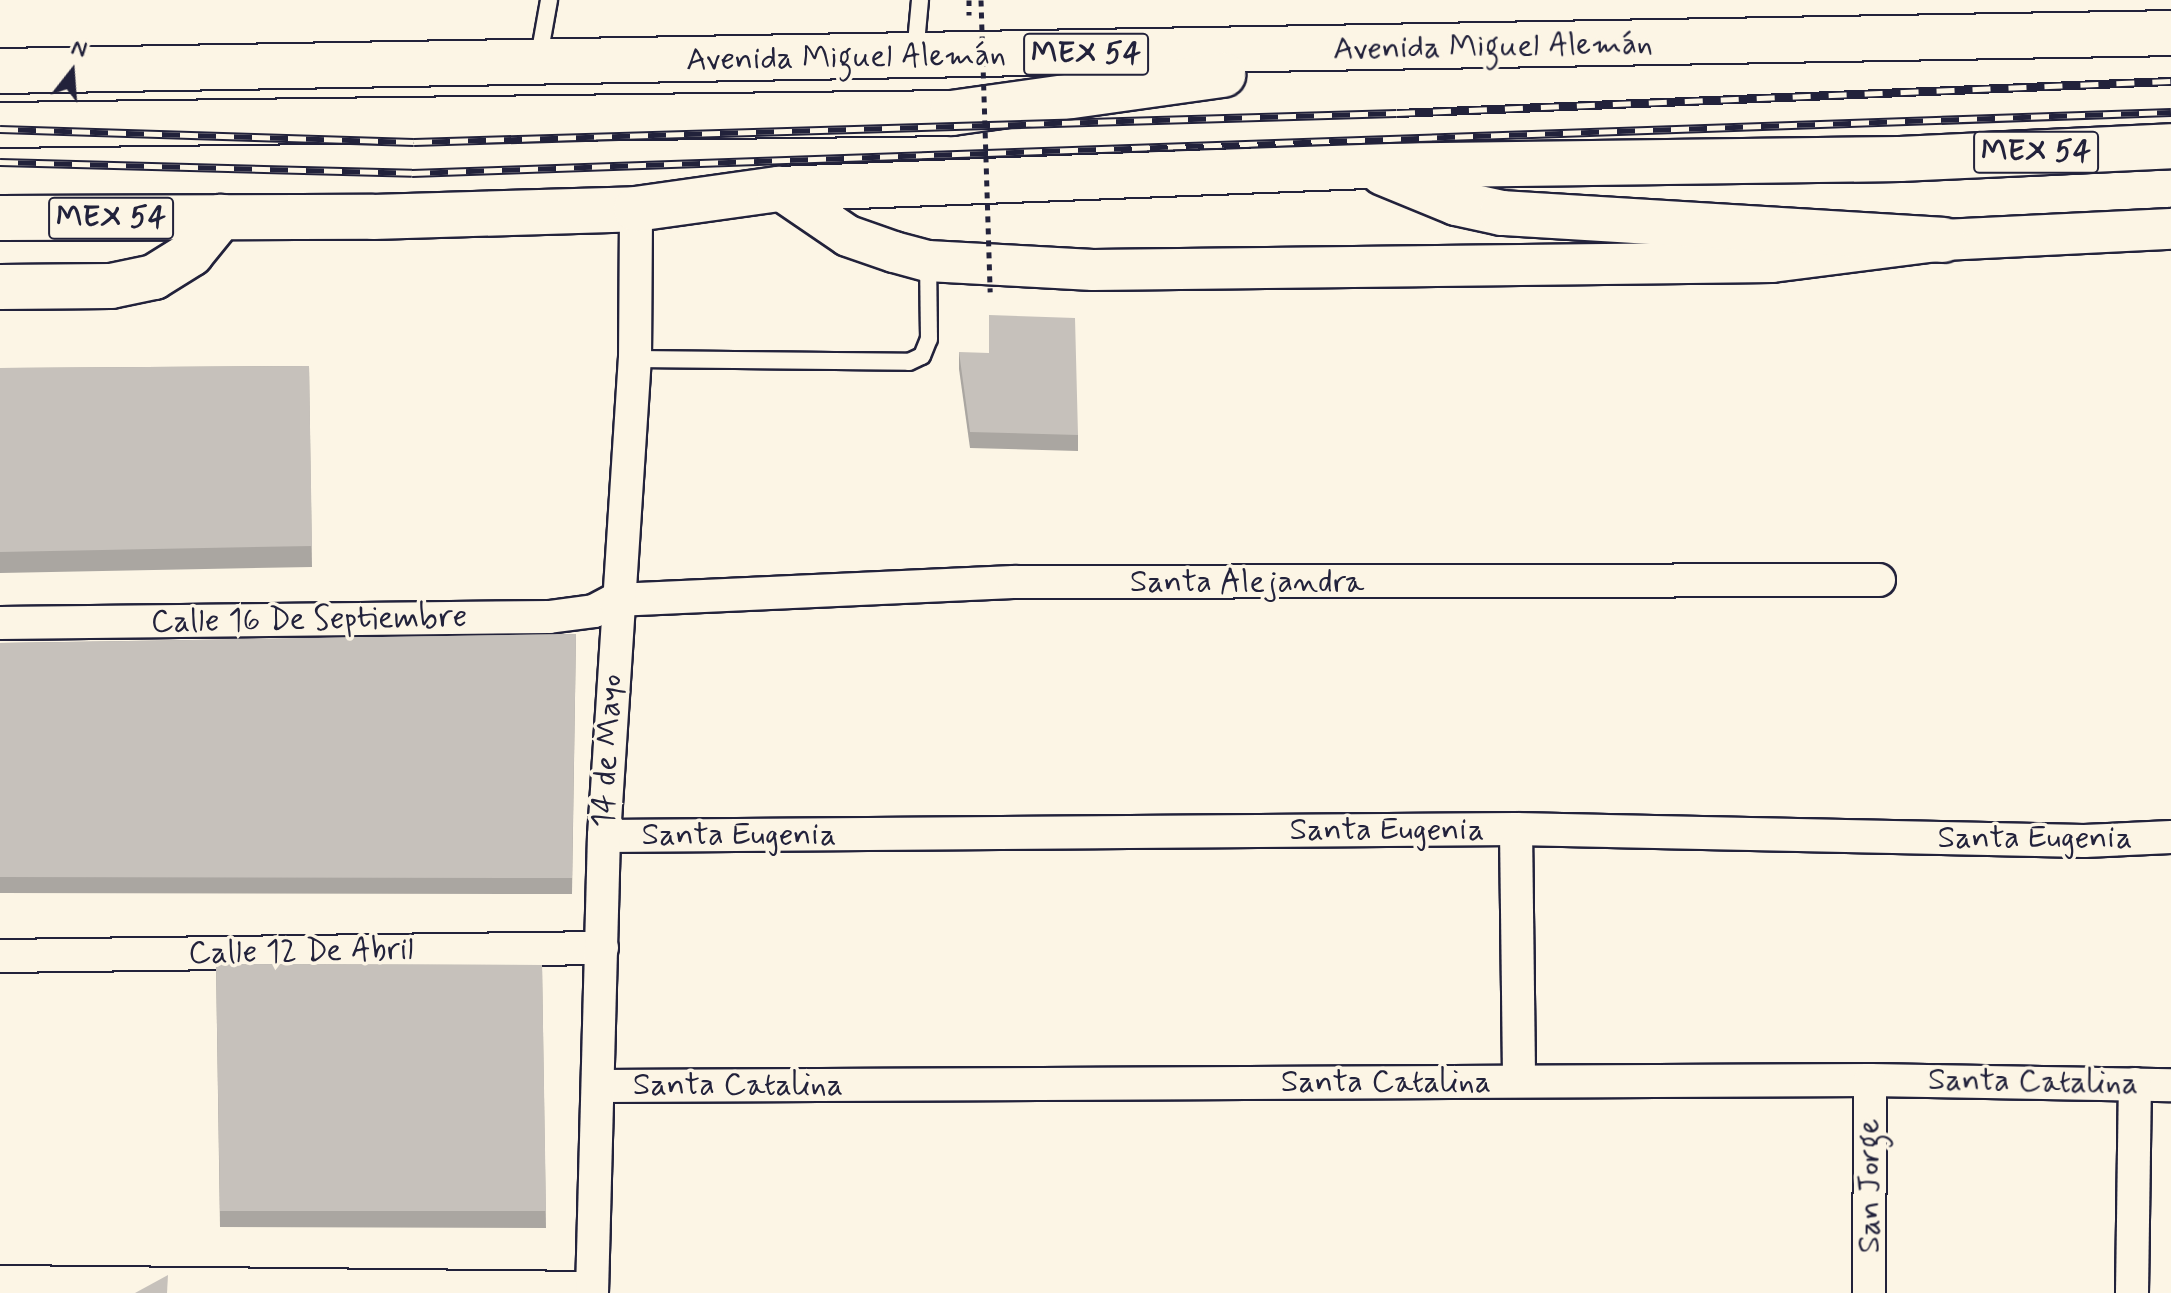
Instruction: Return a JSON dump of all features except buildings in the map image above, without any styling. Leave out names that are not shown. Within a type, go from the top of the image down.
[{"type":"highway","name":"Avenida Miguel Alemán","points":[[12,74],[2171,33]]},
{"type":"highway","points":[[0,125],[501,123],[952,113],[1411,49]]},
{"type":"highway","name":"MEX 54","points":[[5,216],[221,217],[636,209],[779,189],[1366,166],[1900,159],[2171,146]]},
{"type":"highway","points":[[1366,166],[1456,203],[1502,213],[1943,240]]},
{"type":"highway","points":[[0,287],[111,286],[154,277],[191,254],[221,217]]},
{"type":"street","points":[[779,189],[848,236],[928,261],[1093,270],[1718,264],[1830,257],[1943,240],[2171,229]]},
{"type":"street","name":"14 de Mayo","points":[[592,1290],[600,1086],[604,836],[615,600],[635,359],[636,209]]},
{"type":"street","name":"Santa Alejandra","points":[[615,600],[1014,582],[1879,580]]},
{"type":"street","name":"Calle 16 De Septiembre","points":[[0,623],[549,617],[594,611],[615,600]]},
{"type":"street","points":[[1516,829],[1519,1081]]},
{"type":"street","name":"Santa Eugenia","points":[[604,836],[1516,829],[2084,841],[2171,837]]},
{"type":"street","name":"Calle 12 De Abril","points":[[0,956],[602,948]]},
{"type":"street","name":"Santa Catalina","points":[[600,1086],[1870,1080],[2171,1085]]},
{"type":"street","name":"San Jorge","points":[[1869,1293],[1870,1080]]},
{"type":"street","points":[[2132,1293],[2135,1084]]},
{"type":"street","points":[[0,1282],[238,1289],[592,1290]]},
{"type":"lane","points":[[538,63],[549,0]]},
{"type":"lane","points":[[915,57],[920,0]]},
{"type":"lane","points":[[635,359],[909,362],[922,356],[929,339],[928,261]]},
{"type":"path","points":[[981,0],[990,292]]},
{"type":"railway","points":[[0,129],[414,142],[1397,113],[2171,81]]},
{"type":"railway","points":[[0,162],[412,173],[2171,112]]}]
